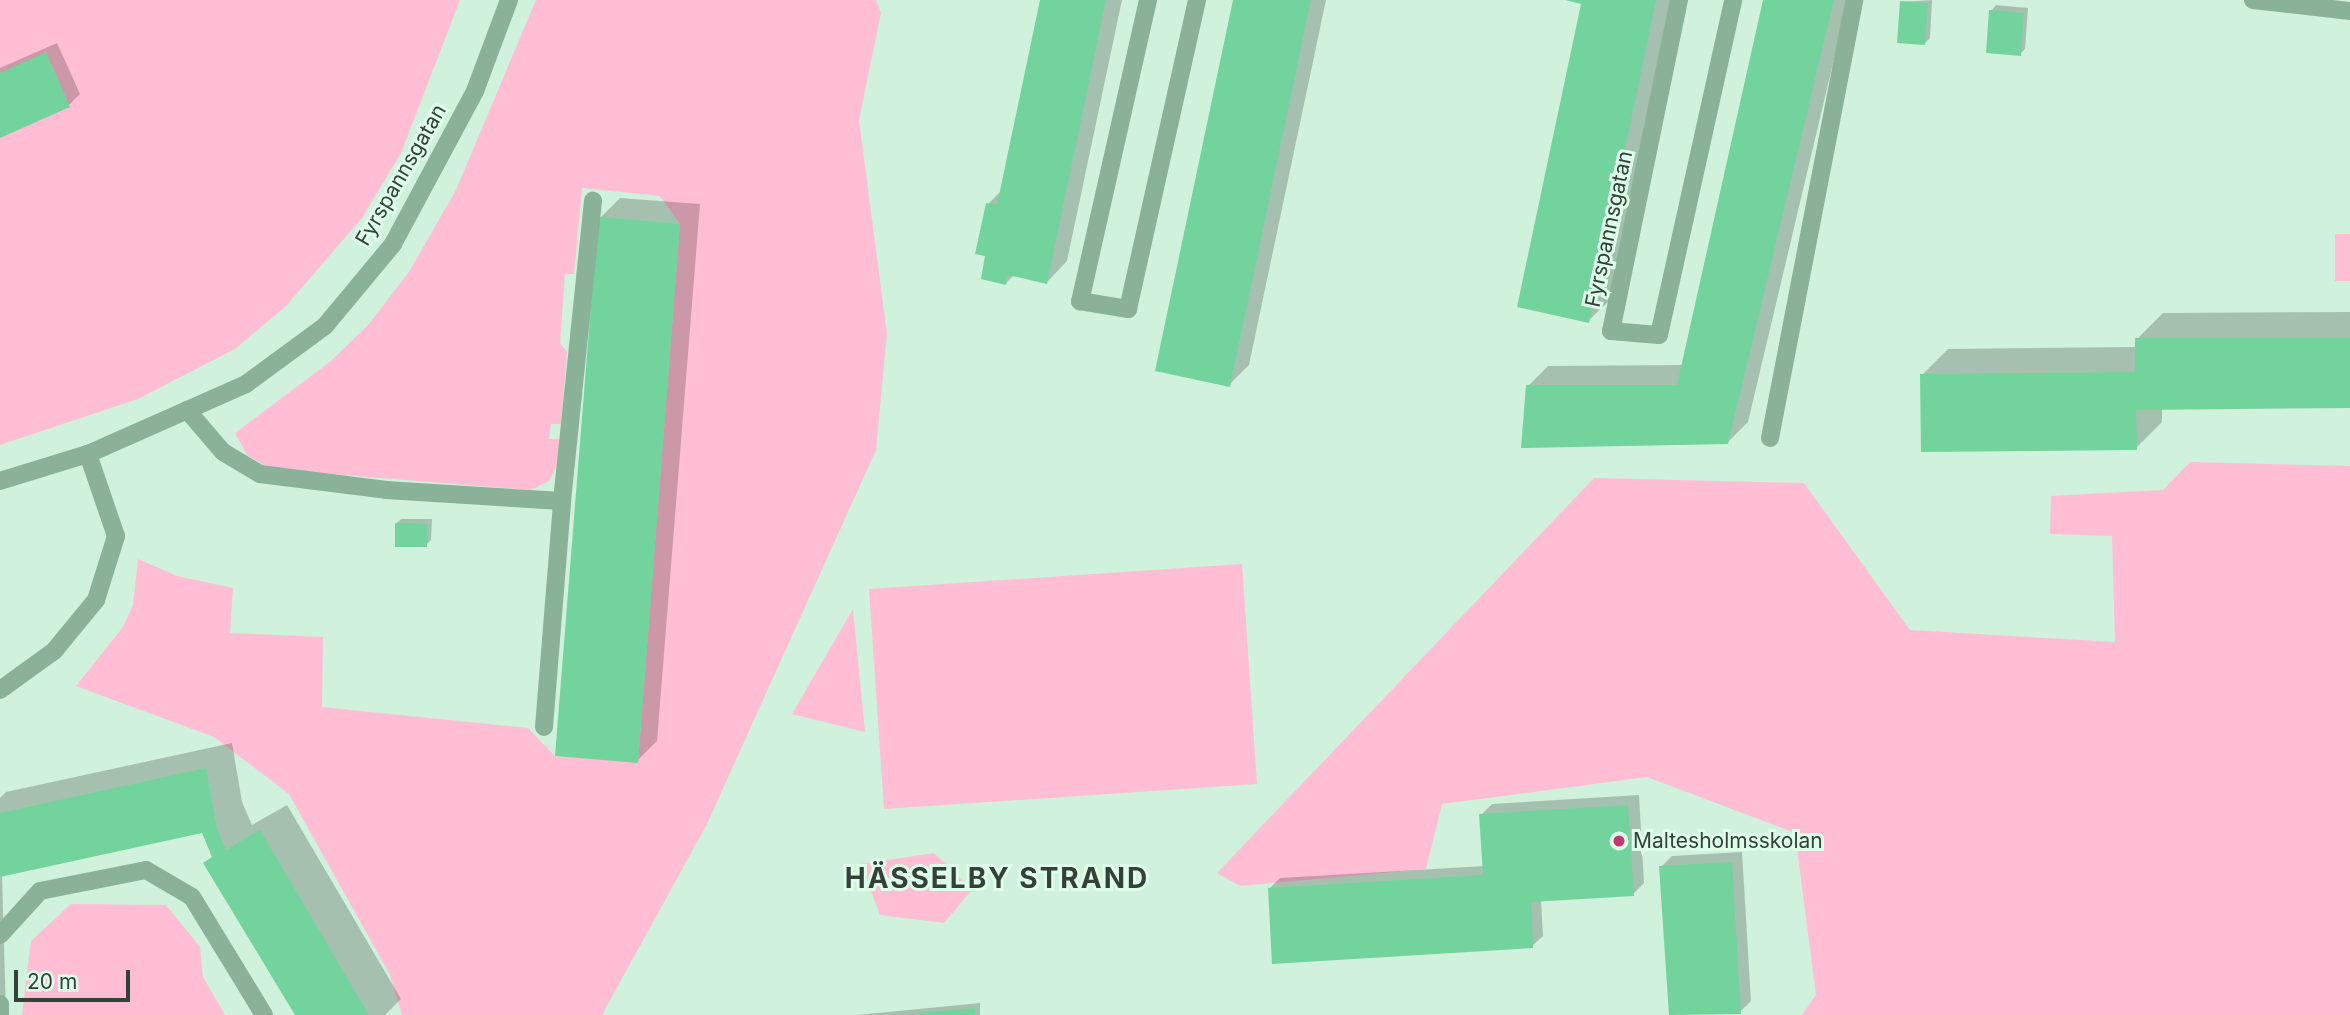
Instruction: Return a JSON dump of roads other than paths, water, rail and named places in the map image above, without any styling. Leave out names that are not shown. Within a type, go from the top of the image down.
[{"type":"street","name":"Fyrspannsgatan","points":[[0,481],[88,454],[246,384],[325,326],[393,244],[475,91],[509,0]]},
{"type":"street","points":[[1148,0],[1080,301],[1128,309],[1197,0]]},
{"type":"street","name":"Fyrspannsgatan","points":[[1679,0],[1611,331],[1658,335],[1733,0]]},
{"type":"street","points":[[1770,438],[1854,0]]},
{"type":"street","points":[[2253,0],[2350,11]]},
{"type":"street","points":[[544,727],[562,501],[593,201]]},
{"type":"street","points":[[187,410],[223,452],[260,474],[386,490],[562,501]]},
{"type":"street","points":[[0,690],[54,651],[96,600],[116,536],[88,454]]},
{"type":"street","points":[[0,935],[40,891],[146,870],[192,897],[264,1015]]},
{"type":"street","points":[[0,1004],[0,1015]]},
{"type":"place","name":"Maltesholmsskolan","points":[[1619,841]]},
{"type":"district","name":"HÄSSELBY STRAND","points":[[997,878]]}]
